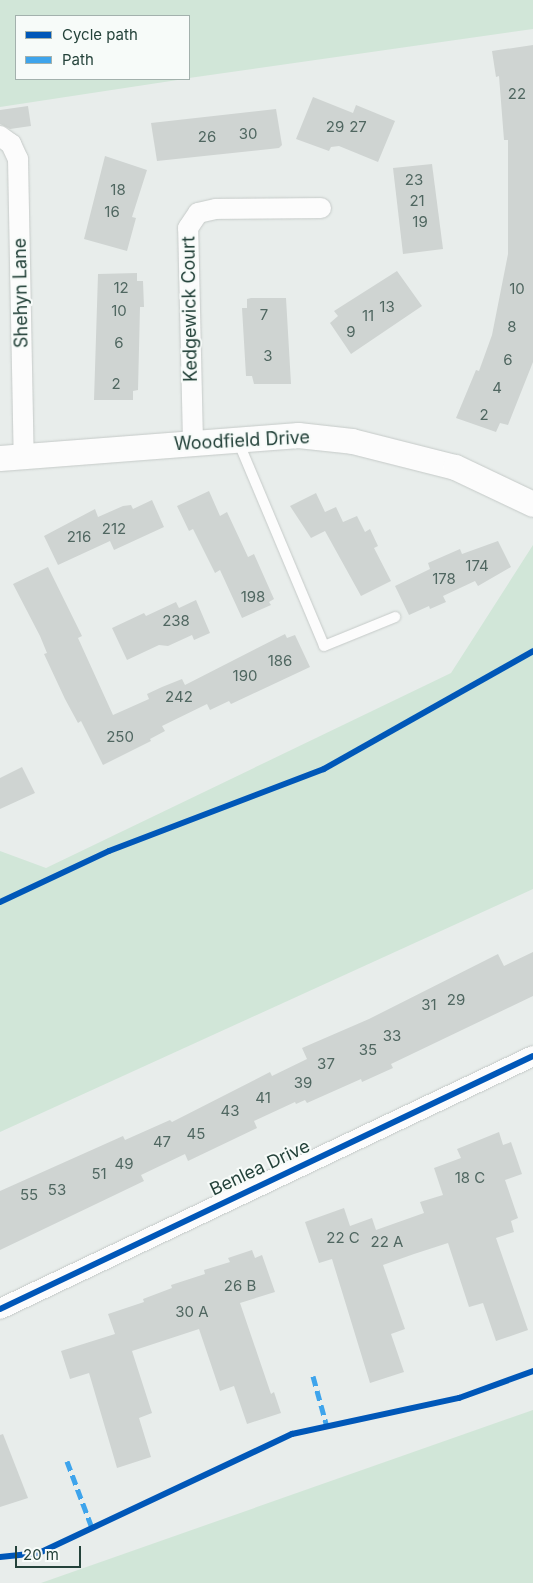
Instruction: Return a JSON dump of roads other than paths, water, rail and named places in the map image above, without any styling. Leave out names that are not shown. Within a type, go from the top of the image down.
[{"type":"street","name":"Shehyn Lane","points":[[0,136],[11,144],[18,159],[12,458]]},
{"type":"street","name":"Kedgewick Court","points":[[193,442],[188,228],[198,213],[216,209],[321,208]]},
{"type":"street","name":"Woodfield Drive","points":[[12,458],[236,438],[298,435],[352,441],[455,467],[531,497]]},
{"type":"street","name":"Benlea Drive","points":[[0,1309],[533,1056]]},
{"type":"lane","points":[[236,438],[324,646],[395,616]]}]
